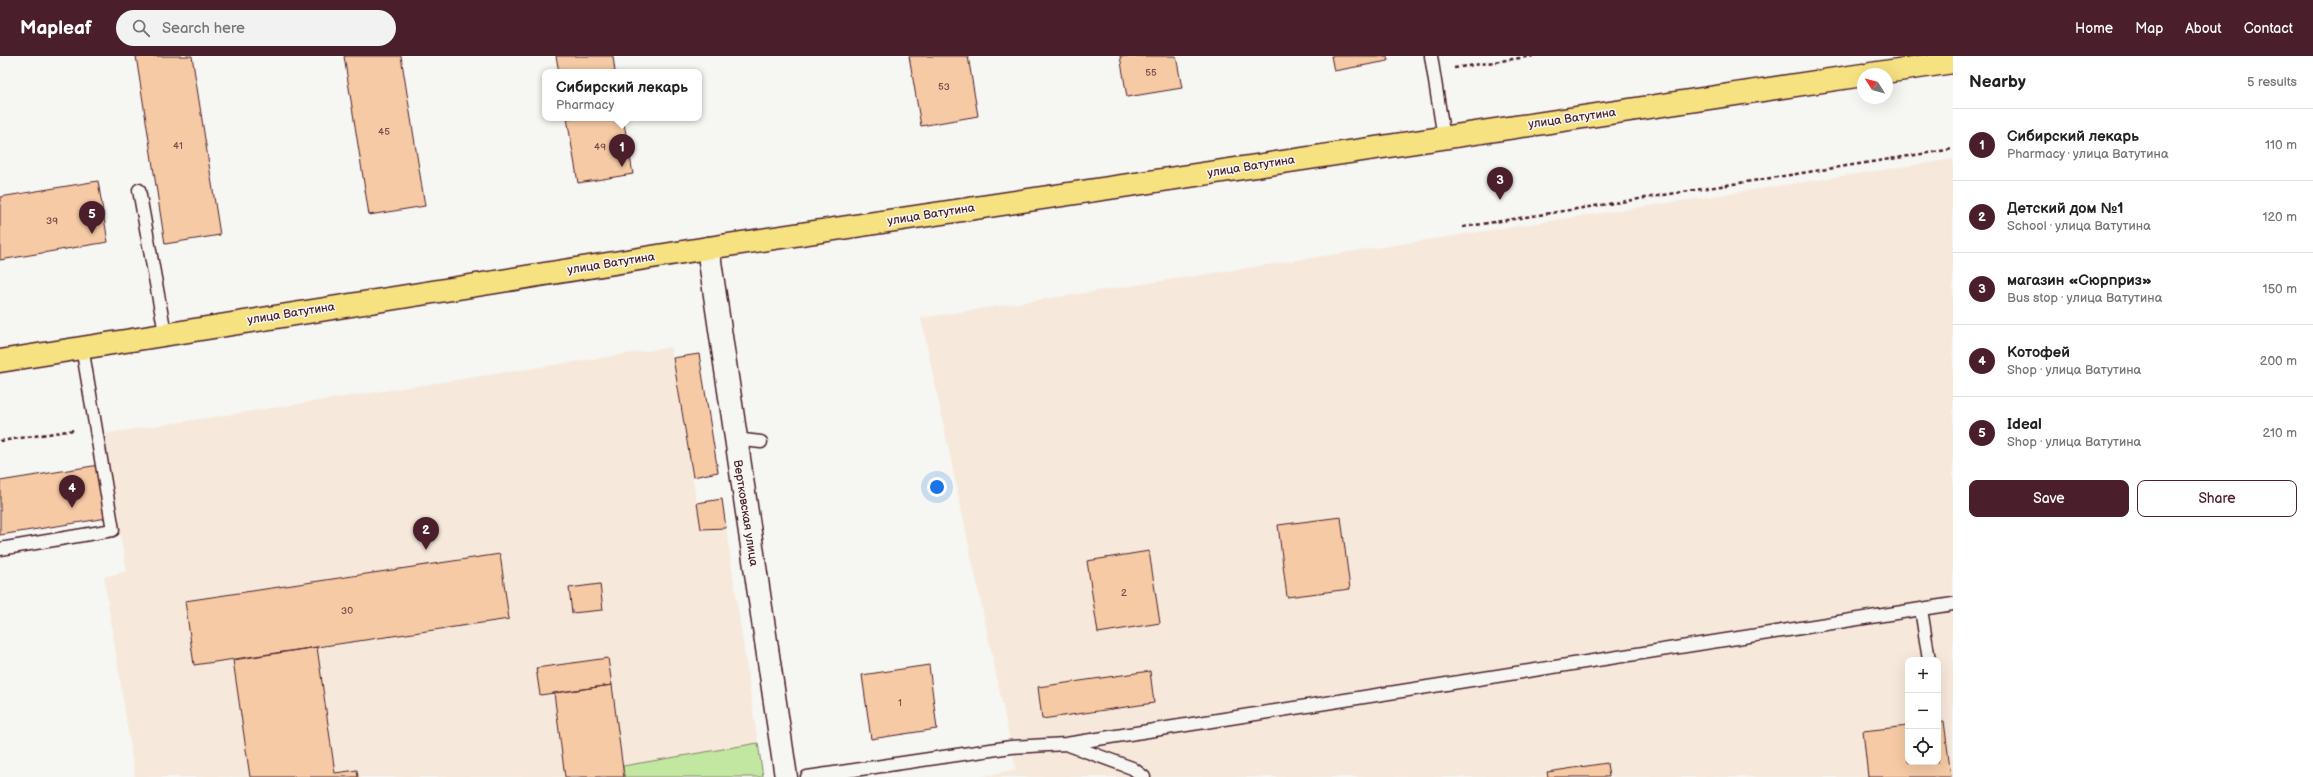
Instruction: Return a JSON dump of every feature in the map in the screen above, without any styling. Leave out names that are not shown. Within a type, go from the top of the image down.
[{"type":"main road","points":[[1893,71],[1953,62]]},
{"type":"main road","name":"улица Ватутина","points":[[0,361],[165,333],[708,248],[1857,76]]},
{"type":"street","name":"Вертковская улица","points":[[708,248],[786,777]]},
{"type":"lane","points":[[1431,56],[1444,138]]},
{"type":"lane","points":[[139,190],[165,333]]},
{"type":"lane","points":[[0,549],[113,530],[82,347]]},
{"type":"lane","points":[[736,439],[761,442]]},
{"type":"lane","points":[[807,777],[1011,747],[1066,744],[1953,604]]},
{"type":"lane","points":[[1921,609],[1928,657]]},
{"type":"lane","points":[[1066,744],[1132,768],[1144,777]]},
{"type":"path","points":[[1451,68],[1533,56]]},
{"type":"path","points":[[1464,227],[1953,149]]},
{"type":"path","points":[[0,441],[96,427]]},
{"type":"shaded area","points":[[1953,159],[1953,777],[980,777],[1016,769],[921,318]]},
{"type":"shaded area","points":[[671,347],[701,529],[726,528],[763,777],[135,777],[104,577],[127,571],[102,434]]},
{"type":"green space","points":[[758,743],[763,777],[624,777],[623,766]]},
{"type":"building","points":[[136,56],[192,56],[220,235],[165,244]]},
{"type":"building","points":[[344,56],[401,56],[425,206],[369,215]]},
{"type":"building","points":[[556,56],[613,56],[615,69],[558,69]]},
{"type":"building","points":[[909,56],[968,56],[978,116],[921,126]]},
{"type":"building","points":[[1120,56],[1176,56],[1182,88],[1127,97]]},
{"type":"building","points":[[1331,56],[1387,56],[1388,61],[1334,71]]},
{"type":"building","points":[[568,121],[624,121],[633,174],[578,183]]},
{"type":"building","points":[[98,181],[108,242],[0,260],[0,197]]},
{"type":"building","points":[[699,354],[718,472],[693,477],[673,358]]},
{"type":"building","points":[[99,465],[107,518],[0,535],[0,481]]},
{"type":"building","points":[[722,499],[726,528],[701,529],[697,503]]},
{"type":"building","points":[[1341,517],[1350,589],[1287,597],[1278,525]]},
{"type":"building","points":[[1149,551],[1160,623],[1098,633],[1087,561]]},
{"type":"building","points":[[500,554],[509,619],[194,665],[185,601]]},
{"type":"building","points":[[600,584],[603,610],[572,613],[569,588]]},
{"type":"building","points":[[317,647],[335,773],[357,770],[358,777],[250,777],[233,660]]},
{"type":"building","points":[[608,658],[612,685],[540,695],[536,668]]},
{"type":"building","points":[[929,665],[937,729],[871,739],[862,675]]},
{"type":"building","points":[[1150,671],[1154,703],[1042,719],[1038,687]]},
{"type":"building","points":[[612,685],[624,777],[565,777],[554,693]]},
{"type":"building","points":[[1944,721],[1951,777],[1868,777],[1863,731],[1905,726],[1905,765],[1941,765],[1941,722]]},
{"type":"building","points":[[1607,763],[1609,777],[1548,777],[1547,772]]},
{"type":"place","name":"Сибирский лекарь","points":[[622,167]]},
{"type":"place","name":"магазин «Сюрприз»","points":[[1500,200]]},
{"type":"place","name":"Ideal","points":[[92,234]]},
{"type":"place","name":"Котофей","points":[[72,508]]},
{"type":"place","name":"Детский дом №1","points":[[426,550]]}]
